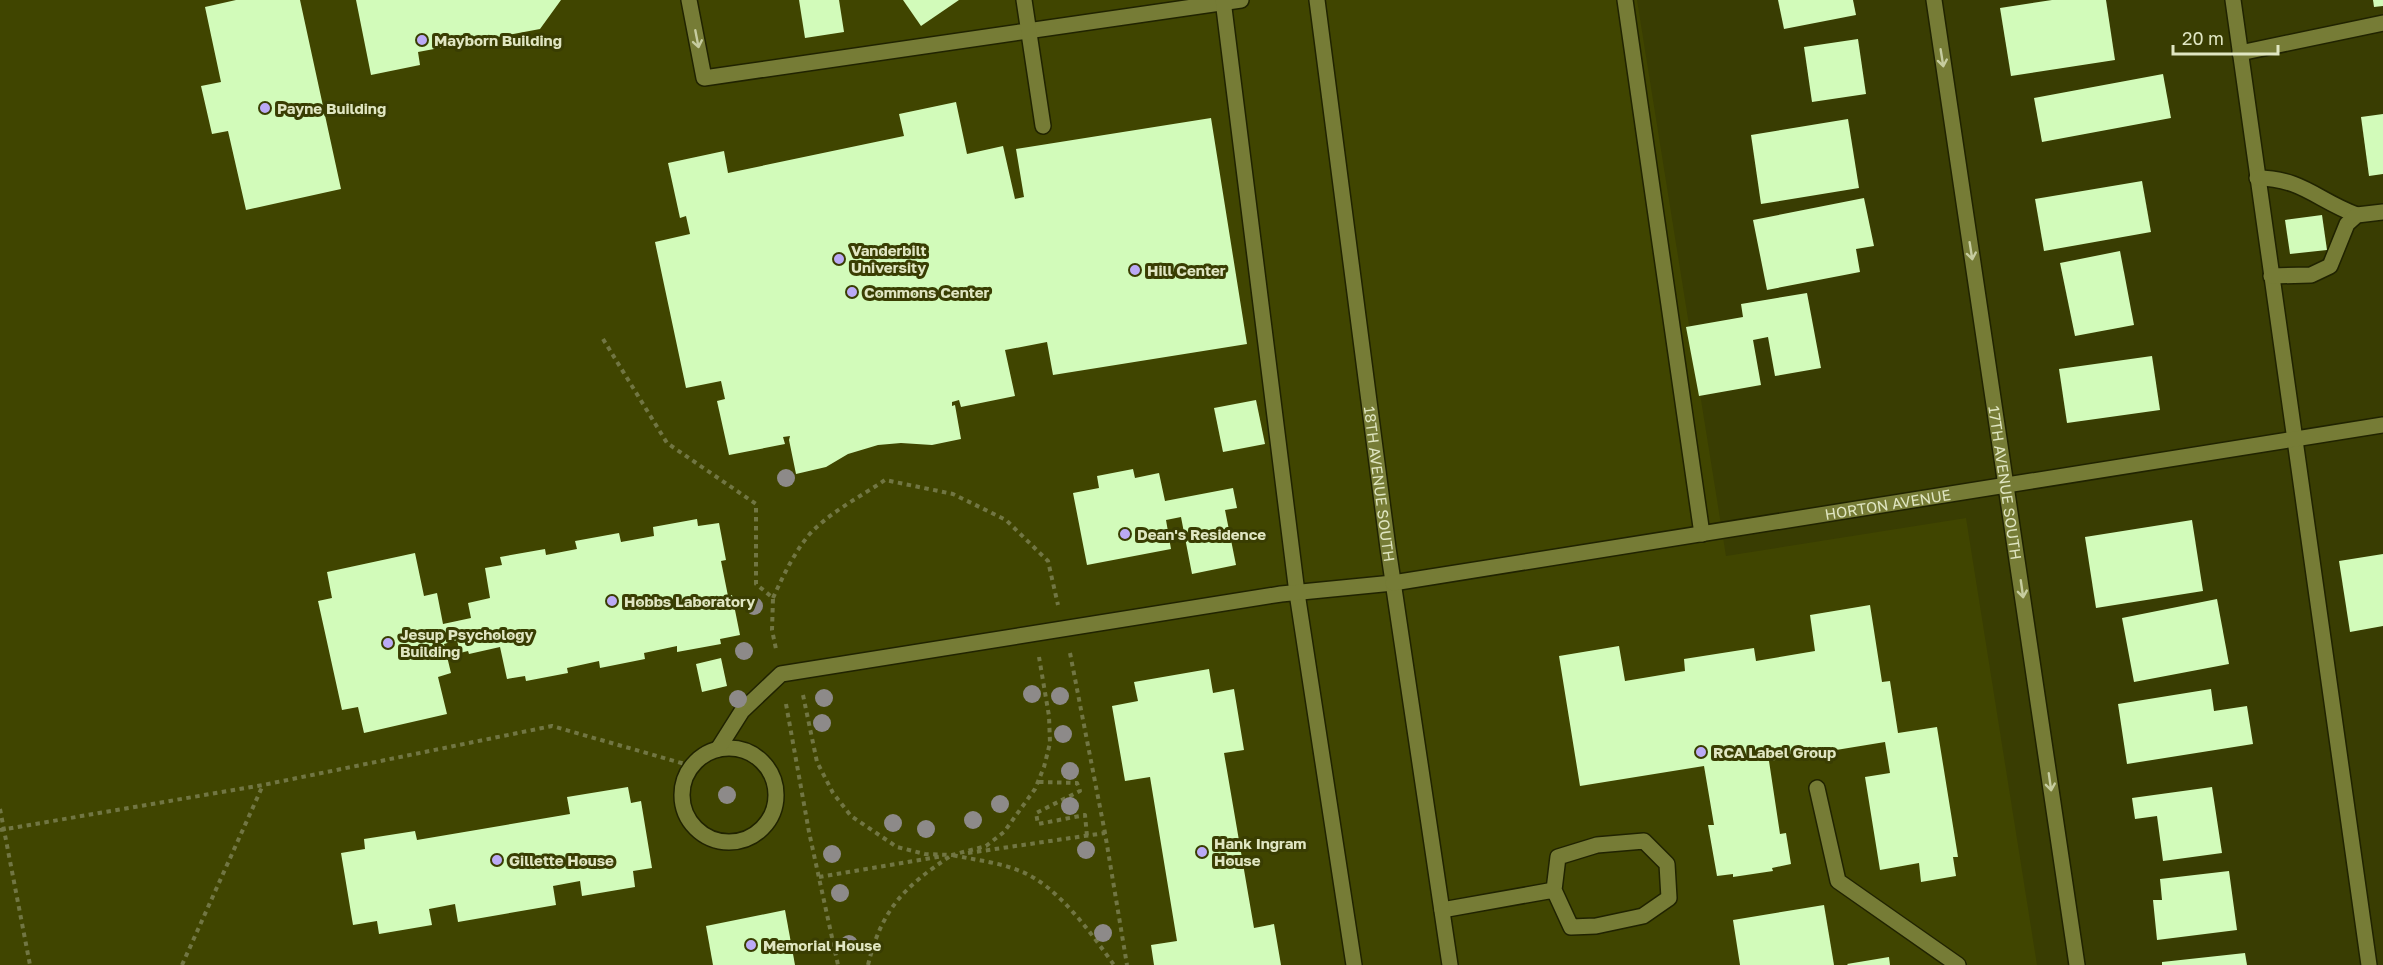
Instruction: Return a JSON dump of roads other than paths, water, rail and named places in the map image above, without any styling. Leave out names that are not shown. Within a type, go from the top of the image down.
[{"type":"street","points":[[689,0],[704,78],[1240,0]]},
{"type":"street","points":[[1024,0],[1043,126]]},
{"type":"street","name":"18TH AVENUE SOUTH","points":[[1317,0],[1393,583],[1450,965]]},
{"type":"street","points":[[1625,0],[1702,534]]},
{"type":"street","name":"17TH AVENUE SOUTH","points":[[1934,0],[2077,965]]},
{"type":"street","points":[[2233,0],[2293,439],[2369,965]]},
{"type":"street","points":[[1223,1],[1297,593],[1353,963]]},
{"type":"street","points":[[2240,53],[2383,23]]},
{"type":"street","points":[[2257,178],[2277,178],[2295,183],[2341,209],[2357,215],[2383,212]]},
{"type":"street","points":[[2271,276],[2311,274],[2330,266],[2347,224],[2357,215]]},
{"type":"street","name":"HORTON AVENUE","points":[[718,749],[742,711],[781,674],[1033,632],[1297,593],[1393,583],[2383,425]]},
{"type":"street","points":[[734,748],[748,752],[762,761],[771,773],[776,788],[776,803],[771,818],[761,830],[748,839],[733,843],[717,842],[703,835],[684,810],[682,794],[685,780],[692,766],[704,755],[718,749],[734,748]]},
{"type":"street","points":[[1817,788],[1838,881],[1958,965]]},
{"type":"street","points":[[1644,841],[1667,864],[1669,898],[1642,916],[1596,926],[1571,927],[1554,890],[1558,857],[1597,845],[1644,841]]},
{"type":"street","points":[[1442,910],[1554,890]]},
{"type":"place","name":"Mayborn Building","points":[[422,40]]},
{"type":"place","name":"Payne Building","points":[[265,108]]},
{"type":"place","name":"Vanderbilt University","points":[[839,259]]},
{"type":"place","name":"Hill Center","points":[[1135,270]]},
{"type":"place","name":"Commons Center","points":[[852,292]]},
{"type":"place","name":"Dean's Residence","points":[[1125,534]]},
{"type":"place","name":"Hobbs Laboratory","points":[[612,601]]},
{"type":"place","name":"Jesup Psychology Building","points":[[388,643]]},
{"type":"place","name":"RCA Label Group","points":[[1701,752]]},
{"type":"place","name":"Hank Ingram House","points":[[1202,852]]},
{"type":"place","name":"Gillette House","points":[[497,860]]},
{"type":"place","name":"Memorial House","points":[[751,945]]}]
